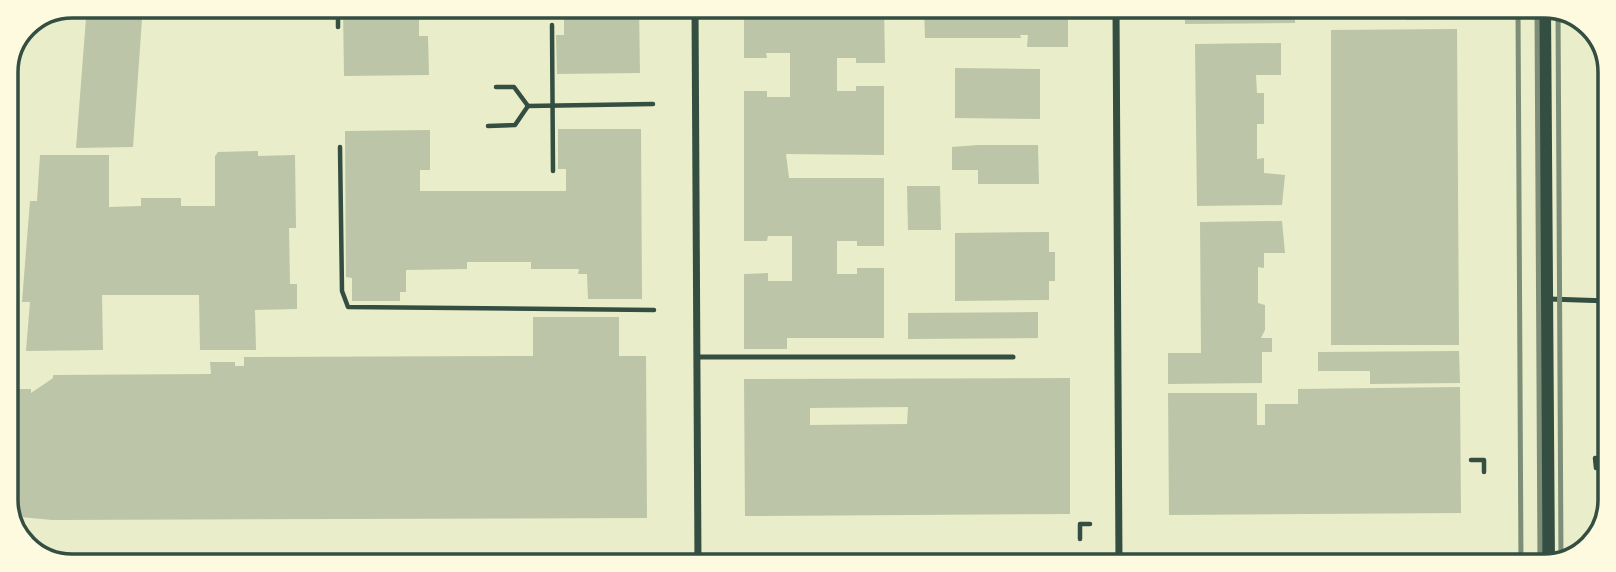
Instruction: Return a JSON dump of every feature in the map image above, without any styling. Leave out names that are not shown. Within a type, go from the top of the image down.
[{"type":"main road","points":[[1544,18],[1548,554]]},
{"type":"street","points":[[695,18],[698,554]]},
{"type":"street","points":[[1116,18],[1119,554]]},
{"type":"lane","points":[[1546,299],[1598,301]]},
{"type":"lane","points":[[697,357],[1013,357]]},
{"type":"path","points":[[338,18],[338,27]]},
{"type":"path","points":[[552,25],[553,171]]},
{"type":"path","points":[[496,87],[514,87],[528,106]]},
{"type":"path","points":[[528,106],[653,104]]},
{"type":"path","points":[[488,126],[515,125],[528,106]]},
{"type":"path","points":[[340,147],[342,291],[348,307],[654,310]]},
{"type":"path","points":[[1596,468],[1595,458],[1598,458]]},
{"type":"path","points":[[1471,460],[1484,460],[1484,472]]},
{"type":"path","points":[[1080,539],[1080,524],[1090,524]]},
{"type":"building","points":[[86,18],[142,18],[133,147],[76,148]]},
{"type":"building","points":[[343,18],[419,18],[419,36],[428,36],[429,75],[344,76]]},
{"type":"building","points":[[564,18],[639,18],[640,73],[557,74],[556,35],[564,35]]},
{"type":"building","points":[[744,18],[884,18],[885,63],[856,63],[856,58],[837,58],[837,91],[856,91],[856,86],[884,86],[884,155],[786,154],[789,178],[884,178],[884,246],[857,246],[857,241],[837,241],[837,274],[857,274],[857,268],[884,268],[884,338],[787,338],[787,349],[744,349],[744,274],[768,273],[768,281],[792,281],[792,236],[768,236],[767,241],[744,241],[744,91],[767,91],[767,97],[790,97],[790,53],[766,53],[767,58],[744,58]]},
{"type":"building","points":[[924,18],[1068,18],[1068,47],[1027,47],[1028,35],[1020,35],[1021,38],[925,38]]},
{"type":"building","points":[[1185,18],[1295,18],[1295,23],[1185,24]]},
{"type":"building","points":[[1406,18],[1459,18],[1406,20]]},
{"type":"building","points":[[1457,29],[1459,345],[1331,345],[1331,30]]},
{"type":"building","points":[[1281,43],[1281,75],[1256,75],[1257,93],[1264,93],[1264,124],[1257,124],[1257,159],[1264,158],[1264,173],[1285,175],[1282,205],[1197,206],[1195,44]]},
{"type":"building","points":[[955,68],[1040,69],[1040,119],[955,118]]},
{"type":"building","points":[[558,129],[641,129],[642,299],[588,299],[587,274],[578,274],[579,269],[531,269],[531,262],[467,262],[467,269],[406,270],[406,292],[400,292],[400,301],[352,301],[352,278],[346,277],[345,131],[430,130],[430,170],[420,170],[420,191],[566,191],[566,169],[558,169]]},
{"type":"building","points":[[1038,145],[1039,184],[978,184],[978,170],[952,170],[952,147]]},
{"type":"building","points":[[258,151],[258,156],[295,155],[296,228],[289,228],[290,284],[297,284],[297,309],[255,310],[256,350],[200,350],[199,295],[102,295],[103,350],[26,351],[30,302],[22,302],[30,201],[37,201],[40,155],[109,155],[109,207],[141,206],[141,198],[181,198],[181,206],[215,206],[215,156],[218,152]]},
{"type":"building","points":[[907,186],[940,186],[941,230],[908,230]]},
{"type":"building","points":[[1282,221],[1285,253],[1264,253],[1264,268],[1258,267],[1258,303],[1265,305],[1265,330],[1261,338],[1272,338],[1272,352],[1262,352],[1262,383],[1168,384],[1168,353],[1201,353],[1200,222]]},
{"type":"building","points":[[1049,232],[1049,252],[1055,252],[1055,281],[1049,281],[1049,300],[955,301],[955,233]]},
{"type":"building","points":[[1038,312],[1038,338],[908,339],[908,313]]},
{"type":"building","points":[[533,317],[619,317],[619,356],[646,356],[647,518],[52,520],[20,517],[18,389],[31,389],[31,393],[53,378],[53,375],[211,374],[210,362],[235,362],[235,366],[244,366],[244,357],[533,356]]},
{"type":"building","points":[[1459,351],[1460,383],[1370,384],[1370,371],[1318,371],[1318,352]]},
{"type":"building","points":[[1070,378],[1070,514],[745,516],[744,379]],"holes":[[[908,407],[907,424],[810,425],[810,408]]]},
{"type":"building","points":[[1460,387],[1461,513],[1169,515],[1168,393],[1257,393],[1257,425],[1265,425],[1265,404],[1298,404],[1298,389]]},
{"type":"railway","points":[[1518,18],[1521,554]]},
{"type":"railway","points":[[1537,18],[1540,554]]},
{"type":"railway","points":[[1558,19],[1561,552]]}]
